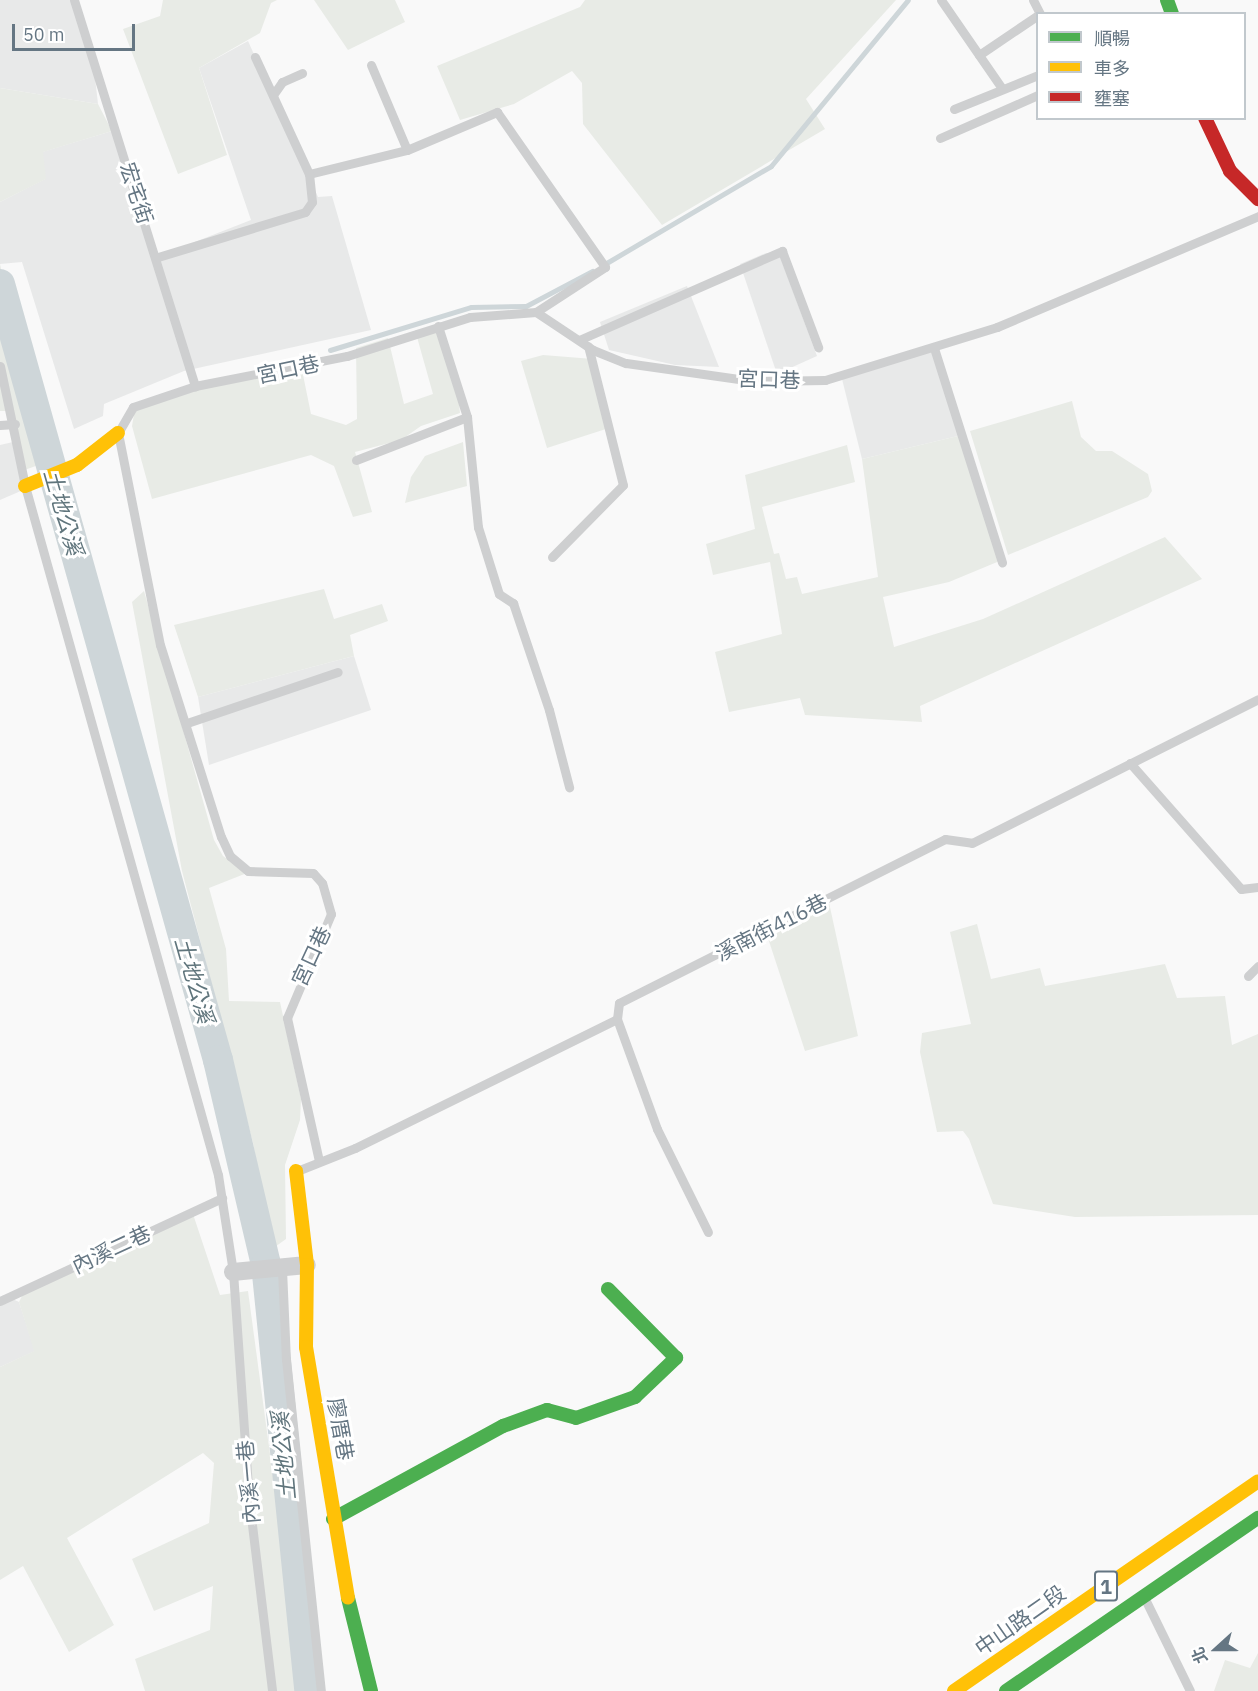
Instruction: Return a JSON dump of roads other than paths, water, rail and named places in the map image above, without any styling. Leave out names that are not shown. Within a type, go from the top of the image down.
[{"type":"street","points":[[1206,120],[1230,171],[1258,200]]},
{"type":"street","points":[[25,486],[77,465],[118,433]]},
{"type":"street","name":"廖厝巷","points":[[296,1171],[307,1265],[306,1347],[333,1519],[371,1691]]},
{"type":"street","points":[[239,1273],[307,1265]]},
{"type":"street","points":[[333,1519],[503,1426],[547,1410],[576,1418],[635,1396],[676,1358],[608,1289]]},
{"type":"street","name":"中山路二段","points":[[954,1691],[1258,1481]]},
{"type":"street","name":"1","points":[[1006,1691],[1258,1518]]},
{"type":"lane","name":"宏宅街","points":[[74,0],[158,257],[195,386]]},
{"type":"lane","points":[[940,0],[1001,87]]},
{"type":"lane","points":[[979,55],[1036,16]]},
{"type":"lane","points":[[158,257],[304,212],[312,202],[309,174],[255,57]]},
{"type":"lane","points":[[371,65],[407,150]]},
{"type":"lane","points":[[273,95],[282,82],[302,73]]},
{"type":"lane","points":[[954,109],[1001,87],[1036,76]]},
{"type":"lane","points":[[940,138],[1036,96]]},
{"type":"lane","points":[[309,174],[407,150],[497,112],[605,267],[536,312]]},
{"type":"lane","name":"宮口巷","points":[[319,1161],[287,1018],[331,914],[322,883],[313,873],[297,870],[248,871],[230,856],[160,645],[118,433],[133,407],[195,386],[348,356],[470,316],[536,312],[588,346],[626,363],[753,381],[825,380],[998,327],[1258,216]]},
{"type":"lane","points":[[579,340],[782,251],[818,347]]},
{"type":"lane","points":[[438,326],[467,417],[478,527],[499,594],[513,603],[549,710],[569,787]]},
{"type":"lane","points":[[552,557],[624,485],[588,346]]},
{"type":"lane","points":[[934,348],[1002,562]]},
{"type":"lane","name":"內溪一巷","points":[[0,366],[15,424],[25,486],[222,1198],[239,1273],[249,1500],[272,1691]]},
{"type":"lane","points":[[356,460],[467,417]]},
{"type":"lane","points":[[0,425],[15,424]]},
{"type":"lane","points":[[187,723],[338,672]]},
{"type":"lane","name":"溪南街416巷","points":[[617,1019],[618,1003],[945,839],[972,843],[1258,699]]},
{"type":"lane","points":[[1130,763],[1241,889],[1258,887]]},
{"type":"lane","points":[[1248,976],[1258,966]]},
{"type":"lane","points":[[296,1171],[355,1148],[617,1019],[657,1129],[708,1232]]},
{"type":"lane","name":"內溪二巷","points":[[0,1301],[222,1198]]},
{"type":"lane","points":[[282,1269],[286,1359],[321,1691]]},
{"type":"lane","points":[[1144,1597],[1190,1691]]},
{"type":"waterway","points":[[603,265],[771,166],[908,0]]},
{"type":"waterway","points":[[330,350],[471,307],[526,306],[592,271]]},
{"type":"waterway","name":"土地公溪","points":[[0,284],[218,1060],[266,1264],[309,1691]]}]
